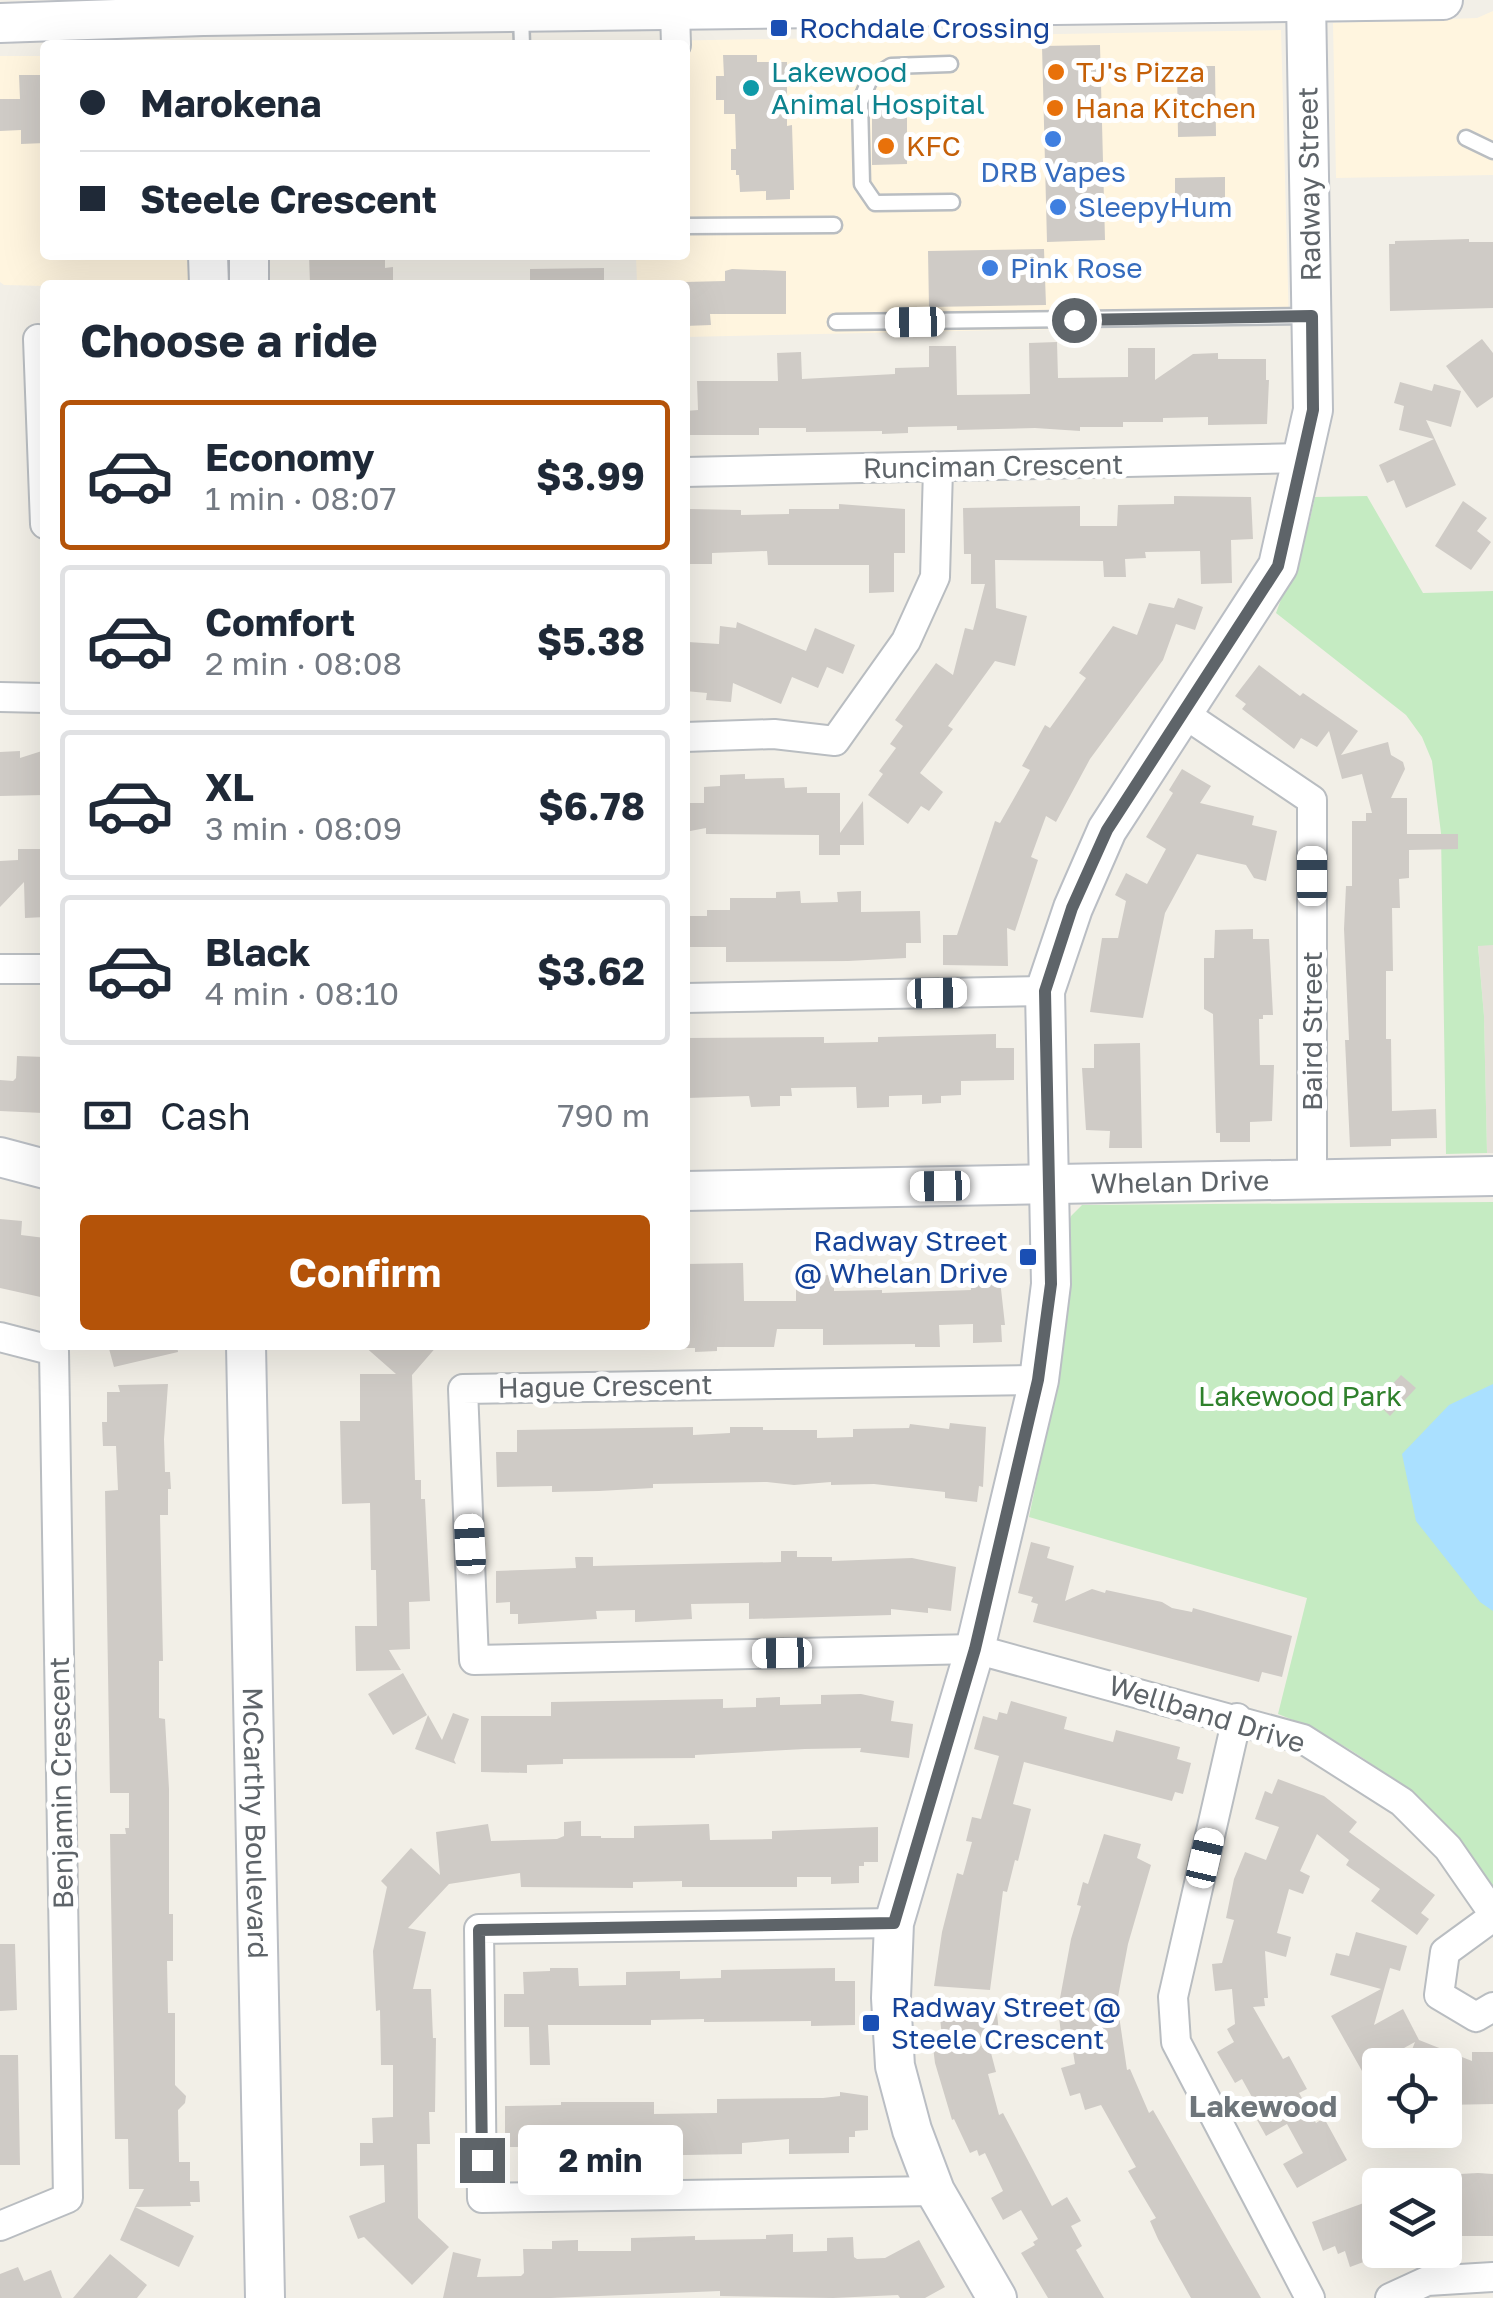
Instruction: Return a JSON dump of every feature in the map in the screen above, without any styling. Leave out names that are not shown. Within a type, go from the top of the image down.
[{"type":"street","points":[[0,23],[245,20],[521,29],[675,28],[1306,1],[1443,0]]},
{"type":"street","name":"Radway Street","points":[[997,2298],[935,2191],[912,2130],[895,2066],[891,1998],[894,1923],[975,1649],[1038,1380],[1051,1284],[1045,991],[1072,908],[1107,830],[1278,566],[1313,410],[1306,1]]},
{"type":"street","points":[[38,338],[40,391]]},
{"type":"street","name":"Runciman Crescent","points":[[690,472],[1302,458]]},
{"type":"street","points":[[690,736],[774,734],[836,741],[906,641],[935,577],[938,469]]},
{"type":"street","points":[[0,697],[40,698]]},
{"type":"street","name":"Baird Street","points":[[1183,713],[1312,800],[1312,1179]]},
{"type":"street","points":[[0,969],[40,970]]},
{"type":"street","points":[[690,998],[1045,991]]},
{"type":"street","points":[[0,1158],[40,1168]]},
{"type":"street","name":"Whelan Drive","points":[[690,1191],[1493,1176]]},
{"type":"street","name":"Benjamin Crescent","points":[[0,1337],[40,1347]]},
{"type":"street","name":"Benjamin Crescent","points":[[0,2226],[68,2198],[54,1351],[50,1350]]},
{"type":"street","name":"McCarthy Boulevard","points":[[246,1350],[264,2298]]},
{"type":"street","name":"Hague Crescent","points":[[975,1649],[474,1660],[463,1388],[1038,1380]]},
{"type":"street","name":"Wellband Drive","points":[[975,1649],[1304,1739],[1402,1802],[1448,1848],[1493,1915],[1446,1952],[1439,1995],[1476,2018],[1493,2007]]},
{"type":"street","points":[[1237,1718],[1173,1997],[1176,2042],[1310,2298]]},
{"type":"street","points":[[894,1923],[479,1930],[482,2198],[935,2191]]},
{"type":"street","points":[[1390,2298],[1427,2281],[1493,2277]]},
{"type":"lane","points":[[950,64],[891,66],[870,79],[860,102],[862,184],[874,202],[952,202]]},
{"type":"lane","points":[[1466,138],[1493,151]]},
{"type":"lane","points":[[690,226],[834,225]]},
{"type":"lane","points":[[836,322],[1312,316]]},
{"type":"shaded area","points":[[1493,11],[1493,175],[1336,178],[1333,23],[1477,18]]},
{"type":"shaded area","points":[[1281,30],[1289,324],[690,337],[690,280],[637,280],[636,260],[690,260],[690,40]]},
{"type":"shaded area","points":[[0,56],[40,56],[40,260],[188,260],[189,280],[40,280],[40,286],[0,282]]},
{"type":"shaded area","points":[[1478,945],[1493,945],[1493,1153],[1487,1153]]},
{"type":"green space","points":[[1367,496],[1423,593],[1493,591],[1493,945],[1478,946],[1487,1153],[1446,1154],[1441,833],[1432,761],[1422,737],[1406,715],[1276,613],[1315,497]]},
{"type":"green space","name":"Lakewood Park","points":[[1493,1202],[1493,1887],[1450,1832],[1398,1784],[1340,1744],[1278,1714],[1307,1598],[1029,1517],[1064,1348],[1068,1224],[1082,1205]]},
{"type":"water","points":[[1493,1384],[1493,1611],[1480,1602],[1416,1521],[1402,1454],[1449,1405]]},
{"type":"building","points":[[1100,45],[1105,240],[1047,242],[1042,46]]},
{"type":"building","points":[[723,55],[757,55],[757,62],[787,62],[787,126],[792,125],[794,190],[790,190],[790,199],[766,200],[766,191],[740,192],[739,175],[731,170],[731,149],[736,149],[735,114],[724,114],[724,100],[716,100],[716,76],[724,76]]},
{"type":"building","points":[[1177,66],[1215,66],[1216,136],[1178,137]]},
{"type":"building","points":[[19,75],[40,75],[40,143],[21,144],[21,130],[0,131],[0,99],[20,99]]},
{"type":"building","name":"KFC","points":[[872,100],[901,100],[907,104],[907,164],[872,165]]},
{"type":"building","points":[[1225,177],[1225,201],[1175,202],[1175,178]]},
{"type":"building","points":[[1469,239],[1493,242],[1493,308],[1390,311],[1389,244]]},
{"type":"building","points":[[1044,249],[1046,305],[929,307],[928,251]]},
{"type":"building","points":[[309,260],[385,260],[385,268],[393,267],[393,280],[310,280]]},
{"type":"building","points":[[604,268],[604,280],[530,280],[530,269]]},
{"type":"building","points":[[725,271],[786,271],[786,314],[710,314],[711,325],[690,326],[690,282],[725,281]]},
{"type":"building","points":[[1482,339],[1493,353],[1493,397],[1477,408],[1446,366]]},
{"type":"building","points":[[1057,342],[1058,378],[1128,377],[1128,348],[1155,348],[1155,380],[1193,354],[1218,353],[1218,359],[1266,359],[1267,424],[1208,425],[1208,417],[1123,422],[1123,427],[1080,427],[1080,431],[957,430],[957,426],[908,427],[908,433],[882,434],[759,428],[759,435],[690,435],[690,411],[698,410],[697,381],[778,381],[777,353],[801,352],[802,379],[895,374],[895,368],[929,367],[929,346],[956,346],[957,395],[1030,394],[1029,343]]},
{"type":"building","points":[[1400,382],[1432,391],[1434,384],[1461,391],[1451,427],[1426,420],[1456,485],[1406,508],[1394,480],[1387,483],[1379,465],[1434,439],[1399,430],[1404,406],[1394,403]]},
{"type":"building","points":[[1174,496],[1251,497],[1253,539],[1231,540],[1232,583],[1201,584],[1200,551],[1145,552],[1146,558],[1125,559],[1126,577],[1104,577],[1103,561],[995,560],[996,608],[1027,616],[1015,666],[995,661],[920,773],[943,792],[929,811],[921,806],[908,824],[868,795],[896,748],[890,744],[903,726],[895,720],[936,663],[953,675],[965,628],[973,630],[985,584],[971,584],[971,554],[964,554],[963,508],[1080,506],[1080,526],[1117,526],[1118,505],[1174,504]]},
{"type":"building","points":[[1463,501],[1487,518],[1477,531],[1491,542],[1471,570],[1435,546]]},
{"type":"building","points":[[839,504],[905,509],[905,553],[894,553],[894,592],[869,593],[869,565],[768,565],[767,551],[712,553],[712,564],[690,564],[690,509],[741,510],[741,515],[789,514],[789,509],[839,509]]},
{"type":"building","points":[[1178,598],[1203,607],[1195,630],[1176,624],[1163,660],[1090,759],[1056,822],[1046,816],[1031,857],[1038,860],[1015,931],[1007,928],[1008,966],[943,965],[943,935],[957,935],[995,821],[1000,823],[1030,770],[1022,766],[1045,725],[1050,728],[1086,678],[1079,673],[1113,626],[1137,635],[1149,603],[1174,608]]},
{"type":"building","points":[[737,622],[806,651],[815,628],[855,645],[843,674],[827,667],[818,688],[792,677],[781,704],[733,683],[731,702],[706,700],[707,693],[690,691],[690,642],[719,644],[720,626],[736,628]]},
{"type":"building","points":[[1259,665],[1300,696],[1303,693],[1358,731],[1341,755],[1388,742],[1391,755],[1403,762],[1405,769],[1391,798],[1407,798],[1407,834],[1458,834],[1458,849],[1409,850],[1409,878],[1399,879],[1400,908],[1392,908],[1393,971],[1386,971],[1392,1111],[1436,1109],[1437,1138],[1391,1139],[1391,1146],[1350,1147],[1345,1040],[1349,1040],[1346,886],[1352,886],[1352,821],[1366,821],[1366,813],[1372,813],[1362,774],[1342,779],[1329,731],[1317,747],[1301,738],[1294,749],[1242,709],[1246,704],[1235,696]]},
{"type":"building","points":[[20,751],[20,758],[40,752],[40,795],[0,796],[0,752]]},
{"type":"building","points":[[1182,769],[1211,786],[1200,803],[1254,816],[1252,825],[1277,831],[1266,881],[1254,878],[1246,865],[1197,854],[1165,913],[1143,1018],[1090,1012],[1102,938],[1118,938],[1126,901],[1115,895],[1126,873],[1147,884],[1166,849],[1146,837],[1173,793],[1169,790]]},
{"type":"building","points":[[720,775],[784,778],[785,788],[840,793],[840,833],[863,801],[864,845],[840,845],[840,855],[819,855],[819,835],[706,834],[706,828],[690,831],[690,803],[704,803],[704,787],[720,786]]},
{"type":"building","points":[[18,849],[40,849],[40,917],[25,918],[24,882],[0,907],[0,861],[18,860]]},
{"type":"building","points":[[800,891],[801,903],[838,902],[837,892],[861,891],[861,912],[920,911],[921,943],[906,943],[906,958],[848,961],[726,962],[726,947],[690,947],[690,916],[707,916],[707,910],[730,910],[730,898],[776,898],[776,892]]},
{"type":"building","points":[[1253,929],[1253,939],[1269,939],[1273,1015],[1259,1019],[1260,1065],[1274,1065],[1272,1121],[1250,1122],[1250,1142],[1220,1142],[1220,1133],[1216,1133],[1213,1014],[1204,1009],[1204,958],[1214,958],[1215,930]]},
{"type":"building","points":[[996,1034],[996,1048],[1014,1048],[1014,1080],[961,1081],[961,1095],[941,1096],[941,1103],[922,1104],[922,1095],[889,1096],[889,1107],[857,1108],[856,1087],[791,1088],[792,1096],[780,1096],[780,1106],[751,1107],[749,1096],[690,1098],[690,1038],[824,1037],[824,1043],[878,1042],[878,1037]]},
{"type":"building","points":[[1140,1043],[1142,1148],[1109,1148],[1110,1131],[1086,1130],[1082,1068],[1094,1068],[1094,1044]]},
{"type":"building","points":[[17,1056],[40,1057],[40,1113],[0,1111],[0,1080],[16,1078]]},
{"type":"building","points":[[0,1219],[22,1221],[21,1235],[40,1237],[40,1297],[0,1288]]},
{"type":"building","points":[[743,1263],[744,1301],[796,1301],[796,1276],[834,1275],[834,1291],[882,1293],[971,1290],[971,1281],[1000,1280],[1005,1325],[1001,1325],[1002,1342],[973,1343],[973,1324],[939,1325],[940,1347],[823,1345],[823,1329],[777,1329],[774,1347],[717,1347],[717,1351],[695,1352],[695,1348],[690,1348],[690,1264]]},
{"type":"building","points":[[109,1350],[178,1350],[178,1352],[114,1367]]},
{"type":"building","points":[[369,1350],[434,1350],[412,1375],[415,1480],[421,1480],[421,1499],[425,1499],[430,1601],[409,1602],[410,1649],[389,1650],[401,1670],[356,1671],[355,1626],[377,1626],[376,1570],[371,1570],[370,1503],[342,1504],[340,1421],[360,1421],[360,1374],[396,1374]]},
{"type":"building","points":[[1401,1375],[1416,1388],[1390,1416],[1376,1402]]},
{"type":"building","points":[[168,1384],[164,1439],[165,1472],[170,1472],[171,1489],[168,1515],[160,1515],[163,1661],[159,1661],[159,1718],[165,1719],[169,1914],[173,1914],[173,1961],[167,1961],[168,2013],[175,2013],[175,2085],[186,2096],[178,2110],[179,2162],[190,2162],[190,2181],[199,2181],[200,2202],[190,2202],[191,2206],[135,2207],[144,2189],[129,2189],[128,2139],[115,2139],[110,1834],[126,1834],[125,1828],[129,1828],[129,1793],[110,1793],[105,1491],[118,1490],[116,1446],[103,1446],[102,1422],[107,1422],[107,1392],[120,1392],[118,1385]]},
{"type":"building","points":[[950,1423],[986,1427],[983,1487],[979,1486],[977,1502],[945,1498],[945,1492],[831,1482],[653,1484],[653,1488],[552,1492],[552,1486],[497,1487],[496,1452],[517,1452],[517,1430],[693,1427],[693,1435],[730,1433],[730,1427],[763,1427],[817,1430],[817,1438],[853,1437],[853,1429],[909,1428],[910,1424],[949,1429]]},
{"type":"building","points":[[1031,1542],[1050,1547],[1047,1558],[1074,1566],[1065,1601],[1092,1589],[1105,1593],[1106,1590],[1162,1602],[1172,1608],[1192,1612],[1193,1608],[1292,1636],[1282,1677],[1262,1672],[1259,1682],[1033,1622],[1038,1604],[1031,1602],[1033,1597],[1018,1593]]},
{"type":"building","points":[[781,1551],[797,1551],[797,1557],[832,1557],[832,1561],[912,1558],[956,1567],[951,1611],[891,1609],[891,1615],[749,1619],[749,1603],[691,1604],[692,1619],[635,1622],[635,1610],[596,1611],[597,1619],[518,1624],[518,1614],[510,1614],[510,1602],[496,1603],[496,1571],[576,1568],[575,1557],[593,1557],[593,1566],[781,1562]]},
{"type":"building","points":[[403,1673],[427,1715],[393,1735],[368,1694]]},
{"type":"building","points":[[861,1694],[894,1701],[891,1721],[913,1724],[909,1758],[860,1752],[861,1748],[805,1749],[695,1758],[563,1759],[563,1764],[527,1765],[527,1773],[481,1772],[481,1716],[551,1716],[551,1702],[723,1699],[723,1708],[756,1707],[756,1698],[780,1697],[780,1705],[821,1704],[821,1695]]},
{"type":"building","points":[[1011,1701],[1067,1717],[1064,1729],[1113,1742],[1116,1730],[1180,1747],[1177,1759],[1191,1763],[1183,1794],[1175,1792],[1172,1801],[1024,1762],[1013,1804],[1031,1809],[1018,1861],[1015,1860],[1007,1892],[1003,1891],[990,1990],[934,1986],[957,1873],[963,1875],[972,1842],[966,1841],[972,1817],[981,1819],[999,1756],[974,1749],[983,1716],[997,1720],[999,1712],[1007,1714]]},
{"type":"building","points":[[453,1713],[469,1719],[454,1760],[456,1764],[415,1749],[428,1715],[442,1740]]},
{"type":"building","points":[[1278,1779],[1324,1796],[1357,1822],[1349,1832],[1435,1895],[1421,1913],[1429,1919],[1417,1935],[1371,1901],[1380,1889],[1346,1865],[1349,1860],[1317,1834],[1300,1871],[1310,1876],[1303,1894],[1289,1889],[1277,1933],[1291,1937],[1286,1957],[1265,1951],[1268,1998],[1264,1998],[1265,2006],[1253,2007],[1283,2059],[1289,2056],[1307,2089],[1299,2093],[1316,2123],[1324,2118],[1347,2160],[1297,2188],[1283,2164],[1303,2153],[1287,2124],[1266,2136],[1252,2111],[1258,2108],[1242,2079],[1235,2083],[1217,2052],[1234,2042],[1227,2029],[1235,2024],[1232,1989],[1215,1991],[1212,1964],[1222,1963],[1234,1920],[1226,1918],[1234,1879],[1245,1852],[1266,1860],[1279,1827],[1255,1819],[1265,1791],[1272,1794]]},
{"type":"building","points":[[581,1821],[581,1836],[601,1838],[634,1838],[634,1826],[709,1824],[710,1840],[772,1839],[772,1831],[878,1827],[878,1862],[859,1866],[859,1883],[831,1884],[831,1877],[797,1877],[797,1887],[682,1887],[682,1881],[633,1882],[633,1888],[521,1887],[520,1873],[449,1884],[408,1928],[426,1932],[413,1989],[431,1989],[436,2038],[435,2112],[429,2112],[430,2144],[417,2144],[418,2218],[449,2247],[412,2285],[364,2237],[358,2239],[349,2216],[385,2202],[384,2165],[360,2166],[360,2143],[373,2143],[372,2118],[393,2117],[393,2065],[381,2065],[380,2010],[376,2011],[373,1951],[387,1887],[381,1881],[411,1848],[440,1875],[436,1832],[488,1824],[491,1841],[557,1839],[564,1836],[564,1822]]},
{"type":"building","points":[[1104,1834],[1141,1844],[1137,1858],[1151,1865],[1128,1944],[1117,2002],[1127,2070],[1130,2069],[1149,2113],[1153,2110],[1261,2298],[1191,2298],[1150,2221],[1156,2218],[1128,2171],[1136,2167],[1101,2105],[1085,2110],[1080,2093],[1070,2096],[1061,2068],[1075,2064],[1070,2033],[1061,2034],[1058,2009],[1083,1882],[1088,1884]]},
{"type":"building","points":[[1356,1932],[1407,1946],[1400,1971],[1390,1968],[1374,2025],[1403,2009],[1419,2040],[1439,2048],[1413,2048],[1415,2042],[1404,2048],[1362,2048],[1362,2071],[1331,2016],[1381,1989],[1330,1975],[1336,1953],[1349,1956]]},
{"type":"building","points":[[0,1944],[15,1944],[17,2010],[0,2011]]},
{"type":"building","points":[[578,1968],[579,1986],[626,1985],[626,1972],[680,1971],[680,1979],[721,1978],[721,1970],[835,1968],[835,1981],[855,1981],[855,2025],[704,2019],[651,2020],[651,2025],[548,2025],[550,2065],[530,2065],[529,2027],[504,2027],[504,1994],[524,1994],[523,1972]]},
{"type":"building","points":[[997,2013],[999,2033],[986,2034],[996,2072],[988,2074],[999,2115],[1003,2113],[1052,2206],[1067,2197],[1081,2221],[1071,2226],[1082,2246],[1076,2250],[1104,2298],[1048,2298],[1021,2253],[1038,2239],[1021,2210],[1003,2220],[991,2198],[1003,2191],[985,2153],[970,2153],[952,2120],[932,2039],[942,2038],[940,2017]]},
{"type":"building","points":[[1472,2052],[1493,2052],[1493,2104],[1462,2105],[1462,2057],[1472,2061]]},
{"type":"building","points":[[0,2055],[18,2055],[20,2165],[0,2165]]},
{"type":"building","points":[[840,2092],[868,2096],[868,2130],[855,2131],[855,2137],[849,2137],[849,2153],[789,2154],[789,2139],[742,2143],[742,2154],[629,2156],[626,2134],[588,2135],[588,2158],[528,2158],[528,2147],[505,2147],[505,2106],[654,2102],[654,2114],[717,2113],[717,2099],[823,2098],[840,2096]]},
{"type":"building","points":[[1462,2174],[1493,2174],[1493,2236],[1462,2236]]},
{"type":"building","points":[[1362,2204],[1362,2263],[1350,2267],[1345,2251],[1338,2254],[1335,2246],[1323,2251],[1312,2222]]},
{"type":"building","points":[[135,2207],[194,2236],[179,2267],[120,2240]]},
{"type":"building","points":[[793,2234],[793,2252],[827,2251],[827,2238],[853,2237],[857,2259],[885,2258],[919,2240],[945,2287],[925,2298],[720,2296],[720,2291],[443,2298],[453,2252],[481,2259],[477,2277],[521,2276],[523,2249],[552,2249],[552,2241],[578,2240],[578,2251],[631,2251],[631,2238],[766,2239],[766,2235]]},
{"type":"building","points":[[110,2254],[147,2285],[137,2298],[73,2298]]},
{"type":"building","points":[[18,2267],[24,2281],[51,2270],[62,2298],[0,2298],[0,2274]]},
{"type":"place","name":"Rochdale Crossing","points":[[779,28]]},
{"type":"place","name":"TJ's Pizza","points":[[1056,72]]},
{"type":"place","name":"Lakewood Animal Hospital","points":[[751,88]]},
{"type":"place","name":"Hana Kitchen","points":[[1055,108]]},
{"type":"place","name":"DRB Vapes","points":[[1053,139]]},
{"type":"place","name":"KFC","points":[[886,146]]},
{"type":"place","name":"SleepyHum","points":[[1058,207]]},
{"type":"place","name":"Pink Rose","points":[[990,268]]},
{"type":"place","name":"Radway Street @ Whelan Drive","points":[[1028,1257]]},
{"type":"place","name":"Radway Street @ Steele Crescent","points":[[871,2023]]},
{"type":"district","name":"Lakewood","points":[[1263,2107]]},
{"type":"route","points":[[482,2160],[479,1930],[894,1923],[975,1649],[1038,1380],[1051,1284],[1045,991],[1072,908],[1107,830],[1278,566],[1313,410],[1312,316],[1074,320]]}]
